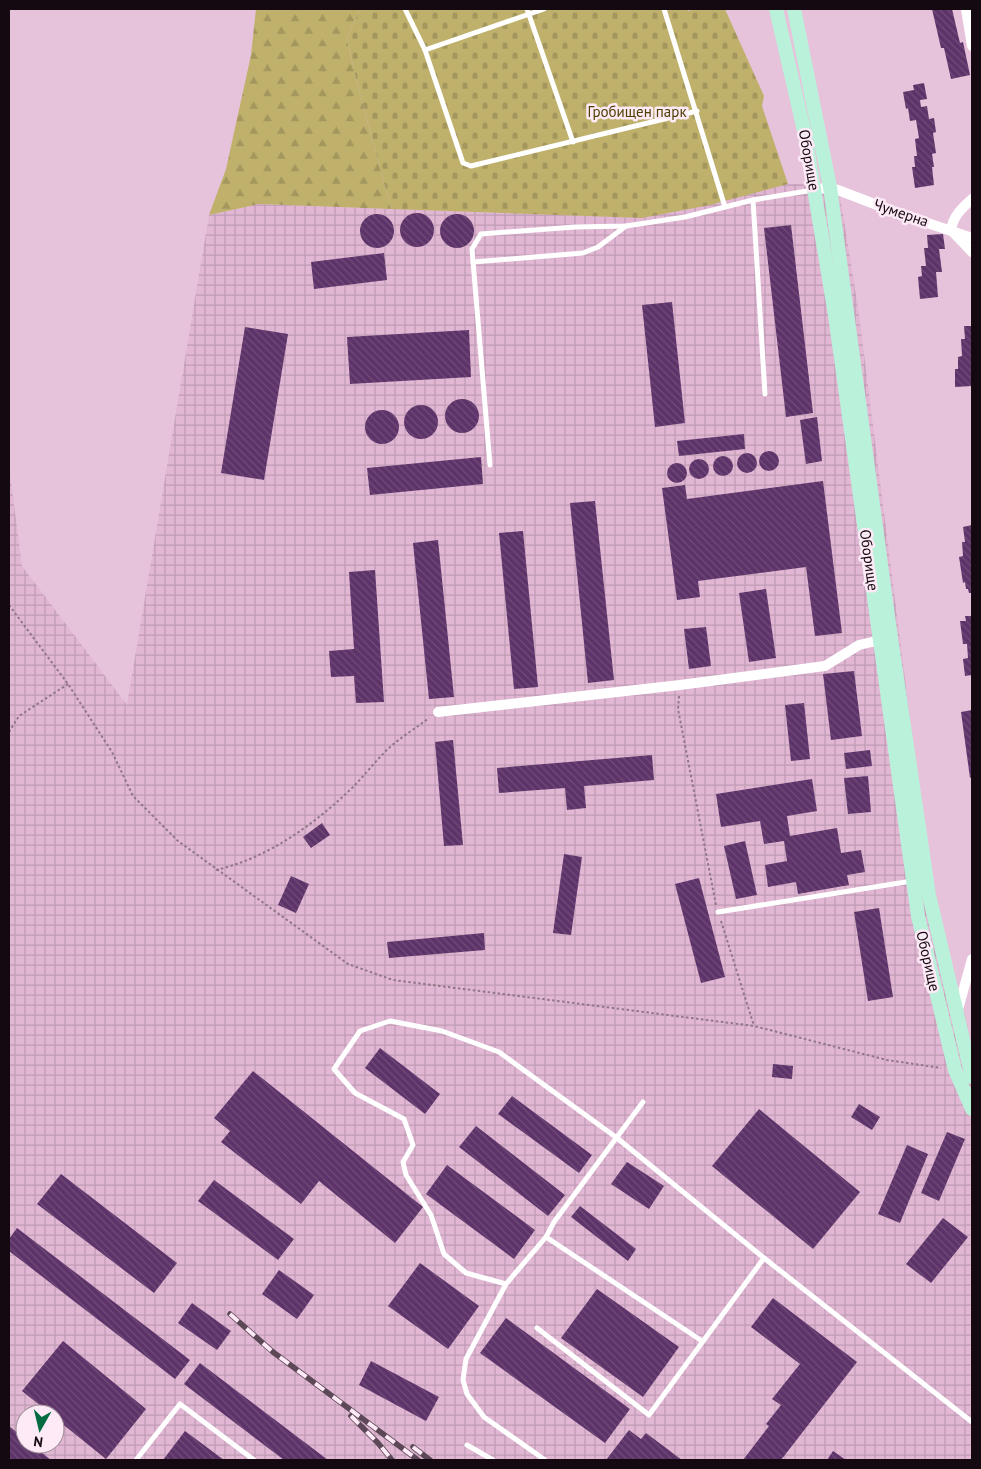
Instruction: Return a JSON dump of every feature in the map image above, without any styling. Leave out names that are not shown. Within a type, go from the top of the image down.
[{"type":"main road","name":"Оборище","points":[[776,9],[805,135],[885,639],[929,895],[972,1077]]},
{"type":"main road","name":"Оборище","points":[[794,9],[830,187],[918,916],[954,1070],[972,1109]]},
{"type":"street","points":[[966,9],[972,46]]},
{"type":"street","points":[[814,190],[830,187]]},
{"type":"street","name":"Чумерна","points":[[830,187],[972,238]]},
{"type":"street","points":[[972,199],[952,221],[951,230],[972,252]]},
{"type":"street","points":[[438,712],[680,685],[825,666],[859,645],[885,639]]},
{"type":"street","points":[[957,1015],[972,959]]},
{"type":"lane","points":[[405,9],[425,50],[462,163],[471,166],[696,110]]},
{"type":"lane","points":[[425,50],[528,11],[544,9]]},
{"type":"lane","points":[[664,9],[725,207]]},
{"type":"lane","points":[[528,11],[573,142]]},
{"type":"lane","points":[[490,465],[472,249],[481,234],[575,227],[626,226],[685,217],[753,200],[814,190]]},
{"type":"lane","points":[[753,200],[765,394]]},
{"type":"lane","points":[[473,262],[583,253],[598,247],[626,226]]},
{"type":"lane","points":[[718,912],[913,880]]},
{"type":"lane","points":[[506,1284],[466,1273],[444,1254],[431,1215],[406,1175],[403,1162],[413,1145],[404,1119],[356,1093],[334,1069],[360,1031],[390,1022],[442,1031],[499,1052],[617,1138],[764,1258],[972,1422]]},
{"type":"lane","points":[[544,1460],[484,1417],[467,1394],[463,1380],[466,1359],[506,1284],[546,1238],[554,1222],[643,1102]]},
{"type":"lane","points":[[546,1238],[702,1341]]},
{"type":"lane","points":[[537,1328],[649,1415],[764,1258]]},
{"type":"lane","points":[[136,1460],[180,1404],[254,1460]]},
{"type":"lane","points":[[467,1445],[493,1460]]},
{"type":"path","points":[[9,605],[68,684],[112,752],[133,796],[178,841],[348,964],[393,980],[754,1026],[887,1060],[954,1070]]},
{"type":"path","points":[[9,732],[18,716],[68,684]]},
{"type":"path","points":[[680,685],[678,709],[718,912],[754,1026]]},
{"type":"path","points":[[216,870],[237,865],[276,847],[316,819],[352,788],[389,748],[438,712]]},
{"type":"shaded area","points":[[838,183],[859,314],[922,814],[940,920],[972,1043],[972,1460],[9,1460],[9,466],[22,566],[127,705],[209,215],[259,204],[642,218],[788,184]]},
{"type":"green space","points":[[256,9],[360,9],[347,38],[391,209],[259,204],[209,215],[226,169],[251,55]]},
{"type":"green space","name":"Гробищен парк","points":[[360,9],[687,9],[688,11],[695,9],[725,9],[764,96],[762,106],[788,184],[710,205],[642,218],[391,209],[347,38]]},
{"type":"building","points":[[932,9],[952,9],[960,43],[963,42],[970,75],[951,79],[944,48],[941,48]]},
{"type":"building","points":[[924,83],[927,99],[920,100],[921,107],[927,106],[929,119],[934,118],[936,132],[933,133],[936,153],[932,154],[934,185],[915,188],[912,167],[915,167],[914,156],[917,156],[915,139],[919,138],[916,120],[910,121],[903,92],[914,90],[913,85]]},
{"type":"building","points":[[417,213],[424,214],[429,218],[433,223],[433,237],[429,242],[424,246],[417,247],[410,246],[405,242],[401,237],[400,230],[401,223],[405,218],[410,214]]},
{"type":"building","points":[[377,214],[384,215],[389,219],[393,224],[393,238],[389,243],[384,247],[377,248],[370,247],[365,243],[361,238],[360,231],[361,224],[365,219],[370,215]]},
{"type":"building","points":[[457,214],[464,215],[469,219],[473,224],[473,238],[469,243],[464,247],[457,248],[450,247],[445,243],[441,238],[440,231],[441,224],[445,219],[450,215]]},
{"type":"building","points":[[791,225],[813,413],[786,417],[764,228]]},
{"type":"building","points":[[943,234],[945,249],[939,249],[942,272],[936,272],[938,297],[920,299],[918,277],[922,276],[921,266],[926,266],[924,248],[928,248],[927,235]]},
{"type":"building","points":[[384,253],[387,280],[314,289],[311,262]]},
{"type":"building","points":[[672,302],[685,423],[655,427],[642,305]]},
{"type":"building","points":[[964,326],[972,326],[972,386],[955,387],[955,369],[958,369],[958,357],[962,356],[961,339],[965,339]]},
{"type":"building","points":[[245,327],[288,334],[264,480],[221,473]]},
{"type":"building","points":[[469,330],[471,377],[350,384],[347,337]]},
{"type":"building","points":[[462,399],[469,400],[474,404],[478,409],[478,423],[474,428],[469,432],[462,433],[455,432],[450,428],[446,423],[445,416],[446,409],[450,404],[455,400]]},
{"type":"building","points":[[421,405],[428,406],[433,410],[437,415],[437,429],[433,434],[428,438],[421,439],[414,438],[409,434],[405,429],[404,422],[405,415],[409,410],[414,406]]},
{"type":"building","points":[[382,410],[389,411],[394,415],[398,420],[398,434],[394,439],[389,443],[382,444],[375,443],[370,439],[366,434],[365,427],[366,420],[370,415],[375,411]]},
{"type":"building","points":[[817,417],[822,461],[806,464],[800,420]]},
{"type":"building","points":[[744,434],[745,449],[679,456],[677,441]]},
{"type":"building","points":[[769,451],[776,454],[779,461],[776,468],[769,471],[762,468],[759,461],[762,454]]},
{"type":"building","points":[[747,453],[754,456],[757,463],[754,470],[747,473],[740,470],[737,463],[740,456]]},
{"type":"building","points":[[723,456],[730,459],[733,466],[730,473],[723,476],[716,473],[713,466],[716,459]]},
{"type":"building","points":[[481,457],[483,484],[370,495],[367,468]]},
{"type":"building","points":[[699,459],[706,462],[709,469],[706,476],[699,479],[692,476],[689,469],[692,462]]},
{"type":"building","points":[[677,463],[684,466],[687,473],[684,480],[677,483],[670,480],[667,473],[670,466]]},
{"type":"building","points":[[823,481],[842,633],[815,636],[806,567],[698,581],[700,597],[677,600],[662,488],[685,485],[687,499]]},
{"type":"building","points":[[595,501],[614,680],[588,683],[570,503]]},
{"type":"building","points":[[972,525],[972,593],[969,593],[965,582],[963,583],[959,557],[963,556],[962,542],[965,542],[963,527]]},
{"type":"building","points":[[523,531],[538,687],[514,689],[499,533]]},
{"type":"building","points":[[438,540],[454,697],[429,699],[413,543]]},
{"type":"building","points":[[375,570],[384,702],[356,703],[354,676],[331,677],[329,651],[354,649],[349,572]]},
{"type":"building","points":[[766,589],[776,658],[749,662],[739,593]]},
{"type":"building","points":[[965,616],[972,616],[972,675],[965,676],[963,659],[968,658],[967,644],[963,644],[960,621],[966,621]]},
{"type":"building","points":[[706,627],[711,666],[689,669],[684,629]]},
{"type":"building","points":[[854,671],[862,736],[831,740],[823,674]]},
{"type":"building","points":[[804,703],[810,759],[791,761],[785,705]]},
{"type":"building","points":[[972,710],[972,777],[970,778],[961,712]]},
{"type":"building","points":[[453,740],[463,845],[444,846],[435,742]]},
{"type":"building","points":[[870,750],[872,766],[846,769],[844,753]]},
{"type":"building","points":[[652,755],[654,780],[584,786],[586,808],[567,810],[565,788],[499,793],[497,768]]},
{"type":"building","points":[[868,776],[871,812],[848,814],[844,778]]},
{"type":"building","points":[[812,779],[817,811],[787,816],[790,836],[837,828],[841,853],[861,850],[865,872],[847,875],[849,885],[798,894],[796,882],[768,887],[765,865],[787,861],[784,841],[764,844],[760,821],[721,827],[716,794]]},
{"type":"building","points":[[322,823],[330,835],[311,848],[303,837]]},
{"type":"building","points":[[745,841],[757,895],[736,899],[724,846]]},
{"type":"building","points":[[564,854],[582,857],[571,935],[553,933]]},
{"type":"building","points":[[291,876],[309,884],[296,913],[278,905]]},
{"type":"building","points":[[699,878],[725,977],[701,983],[675,884]]},
{"type":"building","points":[[879,908],[893,997],[868,1001],[854,912]]},
{"type":"building","points":[[484,933],[485,950],[389,958],[387,942]]},
{"type":"building","points":[[380,1048],[440,1094],[425,1114],[365,1068]]},
{"type":"building","points":[[773,1064],[793,1066],[792,1079],[772,1077]]},
{"type":"building","points":[[253,1071],[423,1207],[395,1243],[319,1181],[301,1204],[221,1142],[230,1131],[214,1118]]},
{"type":"building","points":[[512,1096],[592,1155],[579,1173],[498,1114]]},
{"type":"building","points":[[859,1104],[880,1117],[872,1130],[851,1117]]},
{"type":"building","points":[[759,1109],[860,1192],[813,1249],[712,1166]]},
{"type":"building","points":[[476,1126],[565,1195],[548,1216],[459,1147]]},
{"type":"building","points":[[947,1132],[965,1139],[939,1201],[921,1193]]},
{"type":"building","points":[[907,1145],[928,1154],[900,1223],[878,1214]]},
{"type":"building","points":[[627,1162],[664,1186],[649,1209],[611,1184]]},
{"type":"building","points":[[447,1165],[535,1230],[514,1259],[426,1194]]},
{"type":"building","points":[[61,1174],[177,1263],[154,1293],[37,1204]]},
{"type":"building","points":[[214,1180],[294,1239],[278,1260],[198,1201]]},
{"type":"building","points":[[580,1206],[636,1249],[628,1261],[571,1217]]},
{"type":"building","points":[[943,1218],[968,1237],[931,1283],[906,1264]]},
{"type":"building","points":[[17,1228],[190,1360],[175,1379],[9,1251],[9,1239]]},
{"type":"building","points":[[420,1263],[479,1306],[448,1349],[388,1306]]},
{"type":"building","points":[[279,1270],[314,1295],[297,1319],[262,1294]]},
{"type":"building","points":[[597,1289],[679,1347],[643,1397],[561,1338]]},
{"type":"building","points":[[773,1298],[857,1362],[781,1460],[743,1460],[769,1426],[766,1424],[781,1405],[772,1399],[800,1364],[751,1327]]},
{"type":"building","points":[[192,1303],[231,1331],[217,1350],[178,1323]]},
{"type":"building","points":[[506,1318],[630,1409],[605,1443],[480,1353]]},
{"type":"building","points":[[63,1341],[146,1409],[106,1459],[65,1426],[65,1404],[38,1404],[22,1391]]},
{"type":"building","points":[[371,1361],[439,1397],[426,1421],[359,1385]]},
{"type":"building","points":[[200,1363],[328,1460],[284,1460],[184,1384]]},
{"type":"building","points":[[9,1426],[15,1431],[15,1454],[44,1454],[51,1460],[9,1460]]},
{"type":"building","points":[[629,1430],[641,1439],[646,1433],[682,1460],[606,1460]]},
{"type":"building","points":[[185,1431],[224,1460],[163,1460]]},
{"type":"building","points":[[833,1451],[846,1460],[827,1460]]},
{"type":"railway","points":[[230,1314],[273,1352],[418,1460]]},
{"type":"railway","points":[[351,1416],[392,1460]]},
{"type":"railway","points":[[413,1447],[430,1460]]}]
